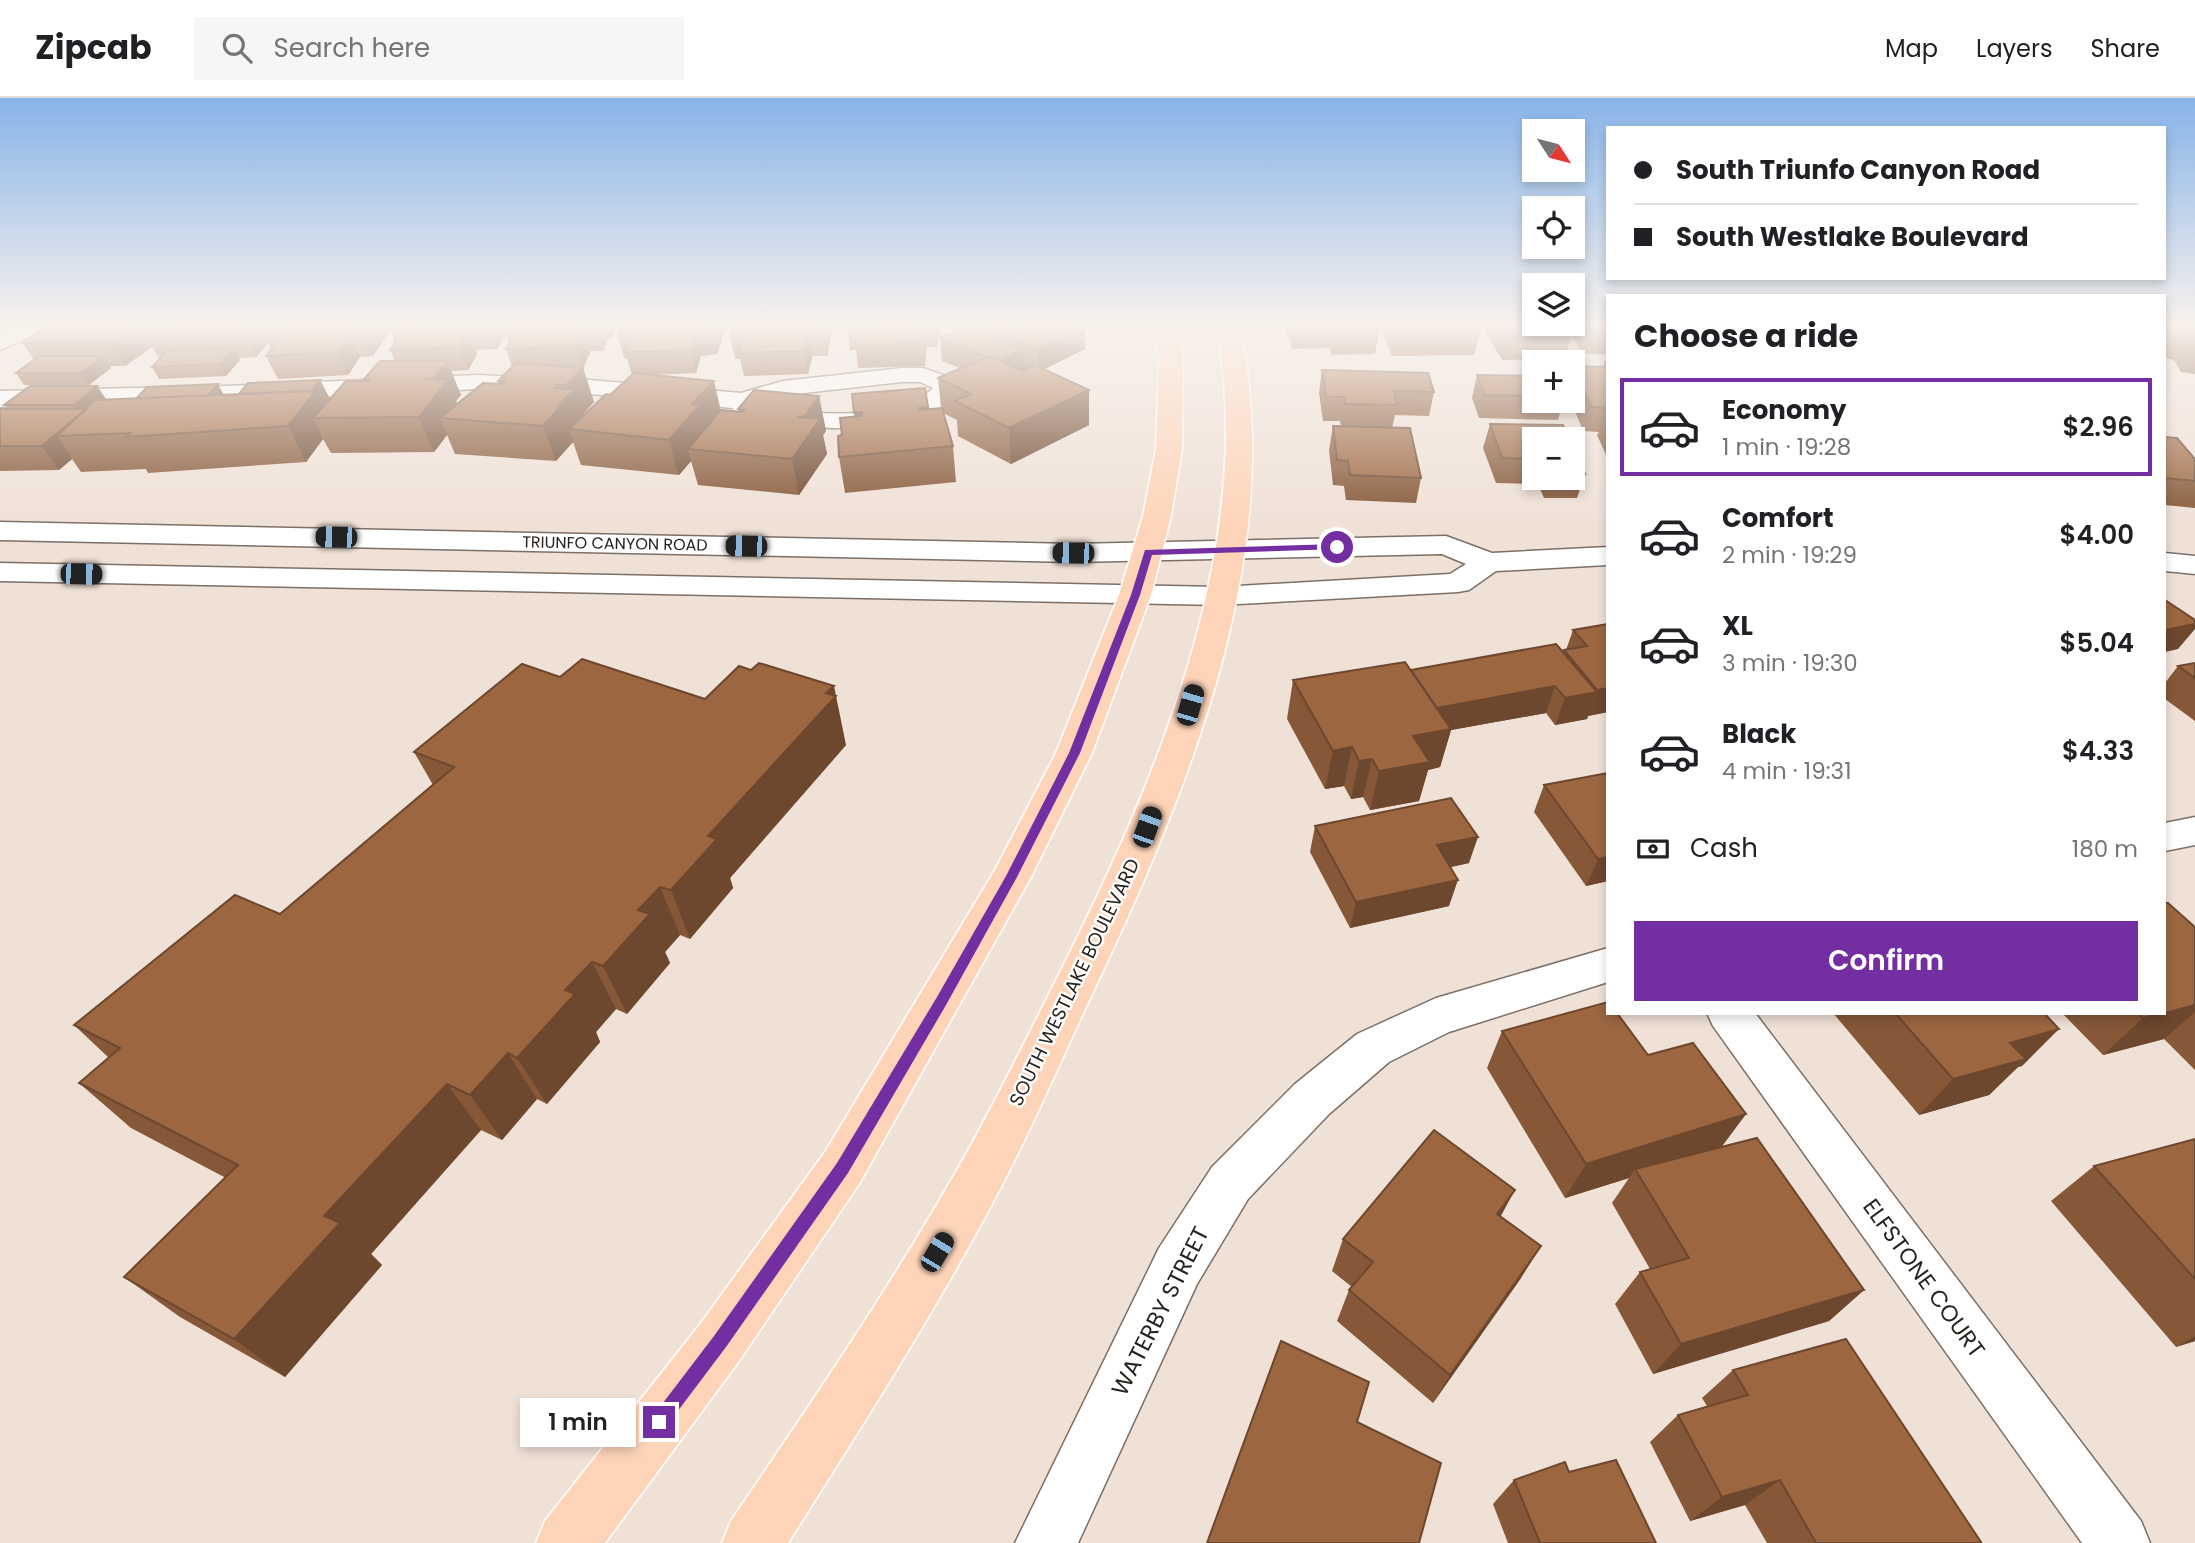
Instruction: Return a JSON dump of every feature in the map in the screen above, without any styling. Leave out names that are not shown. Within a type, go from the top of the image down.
[{"type":"main road","points":[[567,1543],[720,1342],[842,1168],[1011,877],[1074,753],[1135,595],[1148,552],[1169,449],[1170,390]]},
{"type":"main road","name":"SOUTH WESTLAKE BOULEVARD","points":[[753,1543],[860,1379],[962,1210],[1098,940],[1147,827],[1184,726],[1230,550],[1241,448],[1238,390]]},
{"type":"street","points":[[0,399],[309,390]]},
{"type":"street","points":[[631,390],[743,401],[776,390]]},
{"type":"street","points":[[743,401],[745,408],[754,412],[777,416],[813,420],[870,418],[925,407],[940,399],[945,390]]},
{"type":"street","name":"TRIUNFO CANYON ROAD","points":[[0,531],[1073,553],[1446,545],[1488,562]]},
{"type":"street","points":[[0,572],[1220,596],[1458,583],[1488,562],[1606,556]]},
{"type":"street","points":[[2166,562],[2195,565]]},
{"type":"street","points":[[2166,837],[2195,831]]},
{"type":"street","name":"WATERBY STREET","points":[[1046,1543],[1178,1266],[1230,1183],[1312,1099],[1373,1048],[1436,1017],[1606,966]]},
{"type":"street","name":"ELFSTONE COURT","points":[[1730,1015],[2119,1543]]},
{"type":"building","points":[[24,390],[92,390],[74,405],[4,405]]},
{"type":"building","points":[[144,390],[213,390],[208,396],[136,399]]},
{"type":"building","points":[[242,390],[311,390],[311,391],[239,394]]},
{"type":"building","points":[[338,390],[440,390],[419,417],[313,418]]},
{"type":"building","points":[[474,390],[574,390],[543,426],[440,418]]},
{"type":"building","points":[[615,390],[705,390],[692,404],[700,405],[669,440],[569,429],[606,394],[610,395]]},
{"type":"building","points":[[754,390],[819,396],[805,416],[797,417],[820,419],[792,459],[688,449],[721,410],[744,410],[738,409]]},
{"type":"building","points":[[925,390],[928,407],[919,410],[942,408],[953,446],[839,457],[838,436],[842,435],[840,418],[862,416],[862,412],[854,413],[852,394]]},
{"type":"building","points":[[964,390],[1088,390],[1009,428],[955,401],[971,394]]},
{"type":"building","points":[[1325,390],[1434,390],[1434,392],[1394,391],[1397,405],[1345,404],[1344,397],[1326,397]]},
{"type":"building","points":[[1483,390],[1522,390],[1522,396],[1485,395]]},
{"type":"building","points":[[1585,390],[1606,390],[1606,408],[1591,407]]},
{"type":"building","points":[[315,391],[288,426],[126,437],[130,433],[57,436],[95,400]]},
{"type":"building","points":[[0,409],[86,409],[42,446],[0,446]]},
{"type":"building","points":[[1490,424],[1563,425],[1564,427],[1522,427],[1522,459],[1502,458]]},
{"type":"building","points":[[1333,426],[1410,428],[1421,478],[1350,475],[1348,461],[1337,460]]},
{"type":"building","points":[[2166,437],[2177,438],[2195,459],[2195,481],[2166,478]]},
{"type":"building","points":[[2166,601],[2195,620],[2195,624],[2166,630]]},
{"type":"building","points":[[1606,624],[1606,688],[1597,690],[1564,650],[1587,646],[1573,630]]},
{"type":"building","points":[[1556,644],[1597,692],[1565,698],[1555,686],[1437,708],[1411,670]]},
{"type":"building","points":[[582,659],[705,699],[739,666],[751,670],[759,663],[834,686],[826,693],[836,696],[708,836],[717,839],[671,890],[660,887],[638,910],[650,914],[603,966],[592,962],[565,990],[575,994],[517,1058],[508,1053],[470,1095],[447,1084],[324,1216],[340,1223],[234,1339],[124,1277],[238,1165],[79,1083],[120,1048],[74,1025],[235,895],[280,914],[454,767],[414,752],[522,664],[560,677]]},
{"type":"building","points":[[1405,662],[1451,729],[1413,736],[1430,762],[1379,771],[1372,759],[1359,761],[1352,747],[1333,751],[1293,680]]},
{"type":"building","points":[[2195,663],[2195,678],[2178,666]]},
{"type":"building","points":[[1606,773],[1606,857],[1598,859],[1544,785]]},
{"type":"building","points":[[1451,798],[1478,837],[1437,845],[1458,880],[1356,902],[1315,826]]},
{"type":"building","points":[[2166,903],[2195,927],[2195,1005],[2166,1013]]},
{"type":"building","points":[[1606,1003],[1606,1015],[1618,1015],[1648,1055],[1693,1043],[1746,1114],[1586,1164],[1502,1031]]},
{"type":"building","points":[[1897,1015],[2046,1015],[2059,1029],[2010,1043],[2026,1059],[1953,1079]]},
{"type":"building","points":[[1434,1130],[1515,1190],[1497,1214],[1541,1246],[1450,1375],[1349,1290],[1373,1262],[1343,1239]]},
{"type":"building","points":[[1757,1138],[1864,1290],[1681,1344],[1640,1272],[1689,1258],[1635,1169]]},
{"type":"building","points":[[2195,1139],[2195,1279],[2094,1166]]},
{"type":"building","points":[[1846,1339],[1981,1542],[1816,1543],[1780,1480],[1722,1497],[1678,1415],[1748,1395],[1733,1370]]},
{"type":"building","points":[[1281,1341],[1369,1382],[1357,1422],[1441,1463],[1419,1543],[1207,1543]]},
{"type":"building","points":[[1616,1460],[1656,1543],[1540,1543],[1514,1480],[1565,1462],[1569,1472]]},
{"type":"route","points":[[659,1422],[720,1342],[842,1168],[942,1001],[1011,877],[1074,753],[1135,595],[1148,552],[1337,547]]}]
